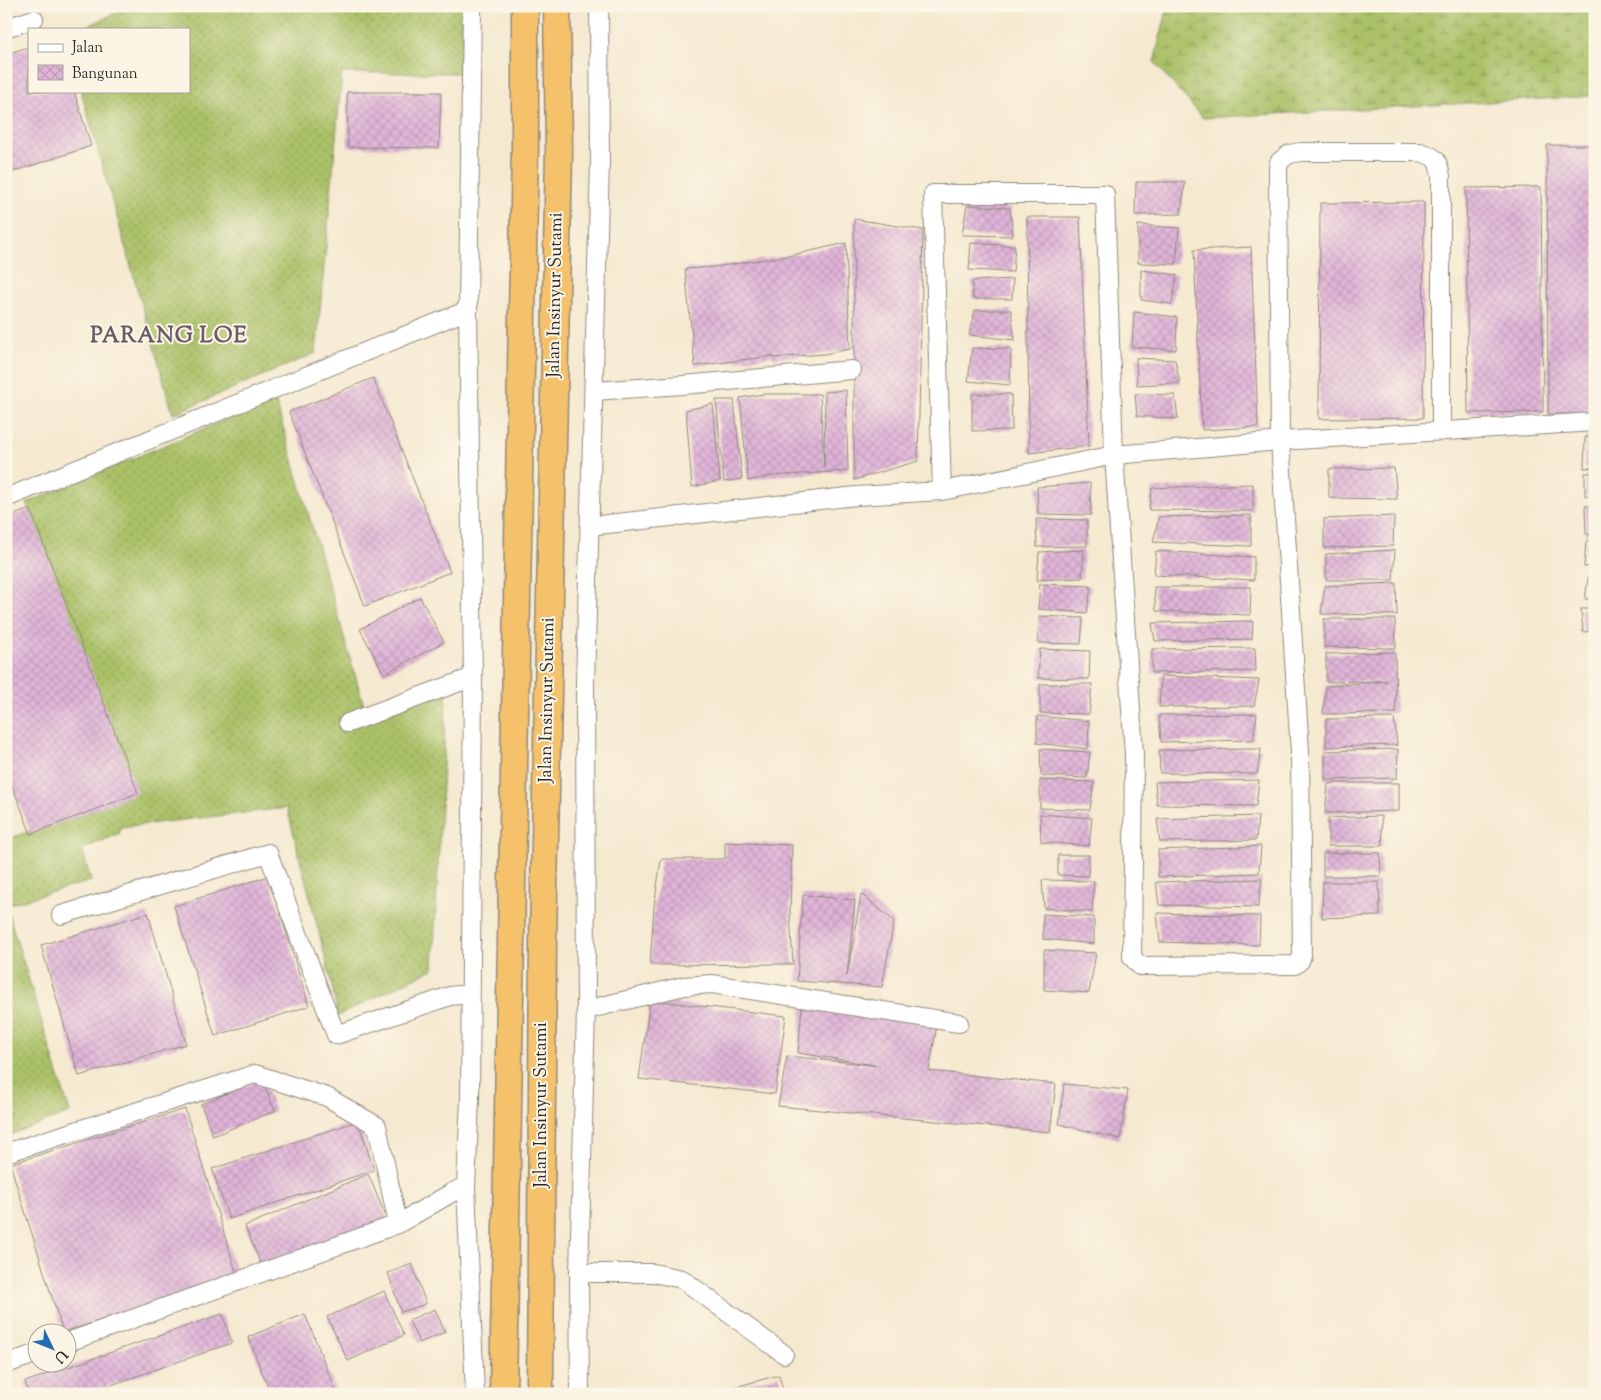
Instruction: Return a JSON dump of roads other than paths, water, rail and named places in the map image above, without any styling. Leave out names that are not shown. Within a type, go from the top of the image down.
[{"type":"highway","name":"Jalan Insinyur Sutami","points":[[503,1394],[524,164],[525,6]]},
{"type":"highway","name":"Jalan Insinyur Sutami","points":[[540,1394],[543,931],[560,152],[557,6]]},
{"type":"street","points":[[472,6],[468,310],[473,678],[470,1099],[466,1186],[475,1394]]},
{"type":"street","points":[[580,1394],[579,1273],[586,1010],[585,682],[600,163],[599,6]]},
{"type":"street","points":[[6,28],[34,19]]},
{"type":"street","points":[[942,491],[933,194],[1105,194],[1114,455],[1134,754],[1132,957],[1140,966],[1295,965],[1300,961],[1302,955],[1300,752],[1280,441],[1278,169],[1279,162],[1289,154],[1301,152],[1420,152],[1431,155],[1438,162],[1441,176],[1441,432]]},
{"type":"street","points":[[6,498],[468,310]]},
{"type":"street","points":[[594,391],[852,370]]},
{"type":"street","points":[[590,526],[856,496],[942,491],[1114,455],[1280,441],[1595,422]]},
{"type":"street","points":[[348,724],[473,678]]},
{"type":"street","points":[[61,915],[268,853],[336,1035],[450,996],[470,994]]},
{"type":"street","points":[[586,1010],[684,986],[712,984],[959,1023]]},
{"type":"street","points":[[6,1153],[254,1074],[327,1097],[377,1126],[398,1224]]},
{"type":"street","points":[[78,1338],[398,1224],[466,1186]]},
{"type":"street","points":[[579,1273],[653,1273],[682,1279],[784,1354]]},
{"type":"street","points":[[6,1364],[28,1356]]},
{"type":"district","name":"PARANG LOE","points":[[169,337]]}]
